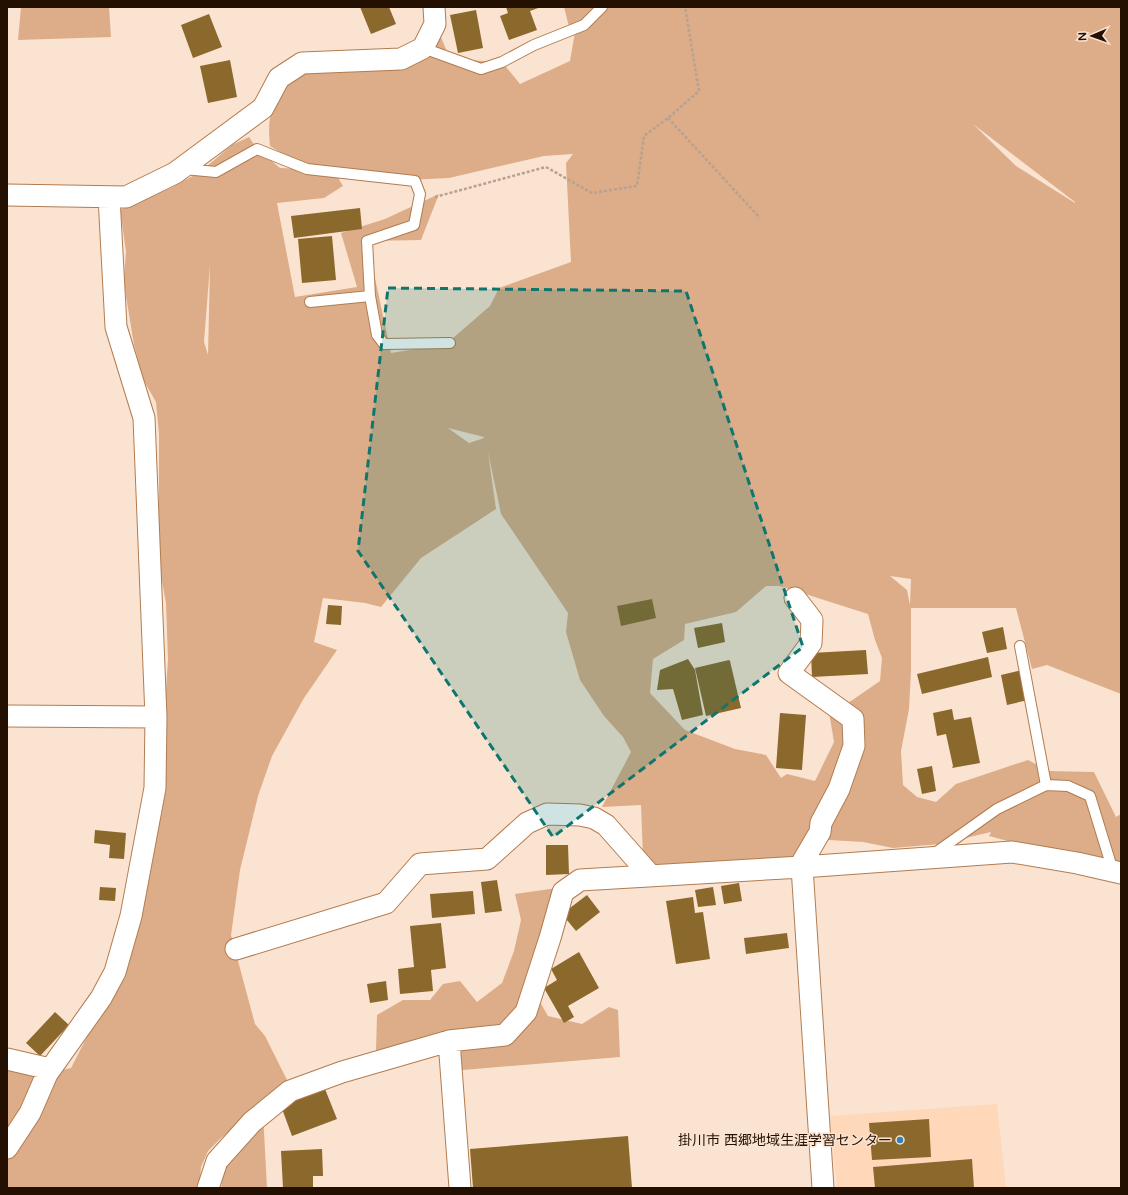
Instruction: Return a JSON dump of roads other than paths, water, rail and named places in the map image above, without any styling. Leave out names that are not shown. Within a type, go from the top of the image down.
[{"type":"street","points":[[7,195],[126,197],[175,173],[263,108],[279,78],[302,63],[401,59],[423,48],[435,24],[434,7]]},
{"type":"street","points":[[7,1148],[30,1113],[50,1069],[101,998],[115,972],[131,916],[155,788],[156,717],[144,418],[116,326],[109,197]]},
{"type":"street","points":[[794,598],[812,620],[811,643],[789,673],[853,719],[854,746],[839,789],[821,823],[820,832],[803,861],[802,867],[823,1188]]},
{"type":"street","points":[[7,716],[156,717]]},
{"type":"street","points":[[236,949],[386,903],[420,864],[487,859],[526,823],[547,814],[580,815],[594,818],[606,825],[650,876]]},
{"type":"street","points":[[208,1188],[218,1161],[252,1122],[290,1090],[342,1072],[449,1041],[505,1035],[526,1012],[563,892],[580,880],[802,867],[1012,852],[1077,863],[1117,872]]},
{"type":"street","points":[[449,1041],[460,1188]]},
{"type":"street","points":[[7,1059],[50,1069]]},
{"type":"lane","points":[[423,48],[481,69],[502,62],[534,45],[584,25],[602,7]]},
{"type":"lane","points":[[180,169],[216,172],[257,149],[307,169],[415,181],[420,194],[414,225],[367,241],[370,296],[377,335],[384,344],[450,343]]},
{"type":"lane","points":[[310,302],[370,296]]},
{"type":"lane","points":[[1020,646],[1046,785]]},
{"type":"lane","points":[[928,858],[997,810],[1046,785],[1068,786],[1090,796],[1117,872]]},
{"type":"place","name":"掛川市 西郷地域生涯学習センター","points":[[900,1140]]}]
